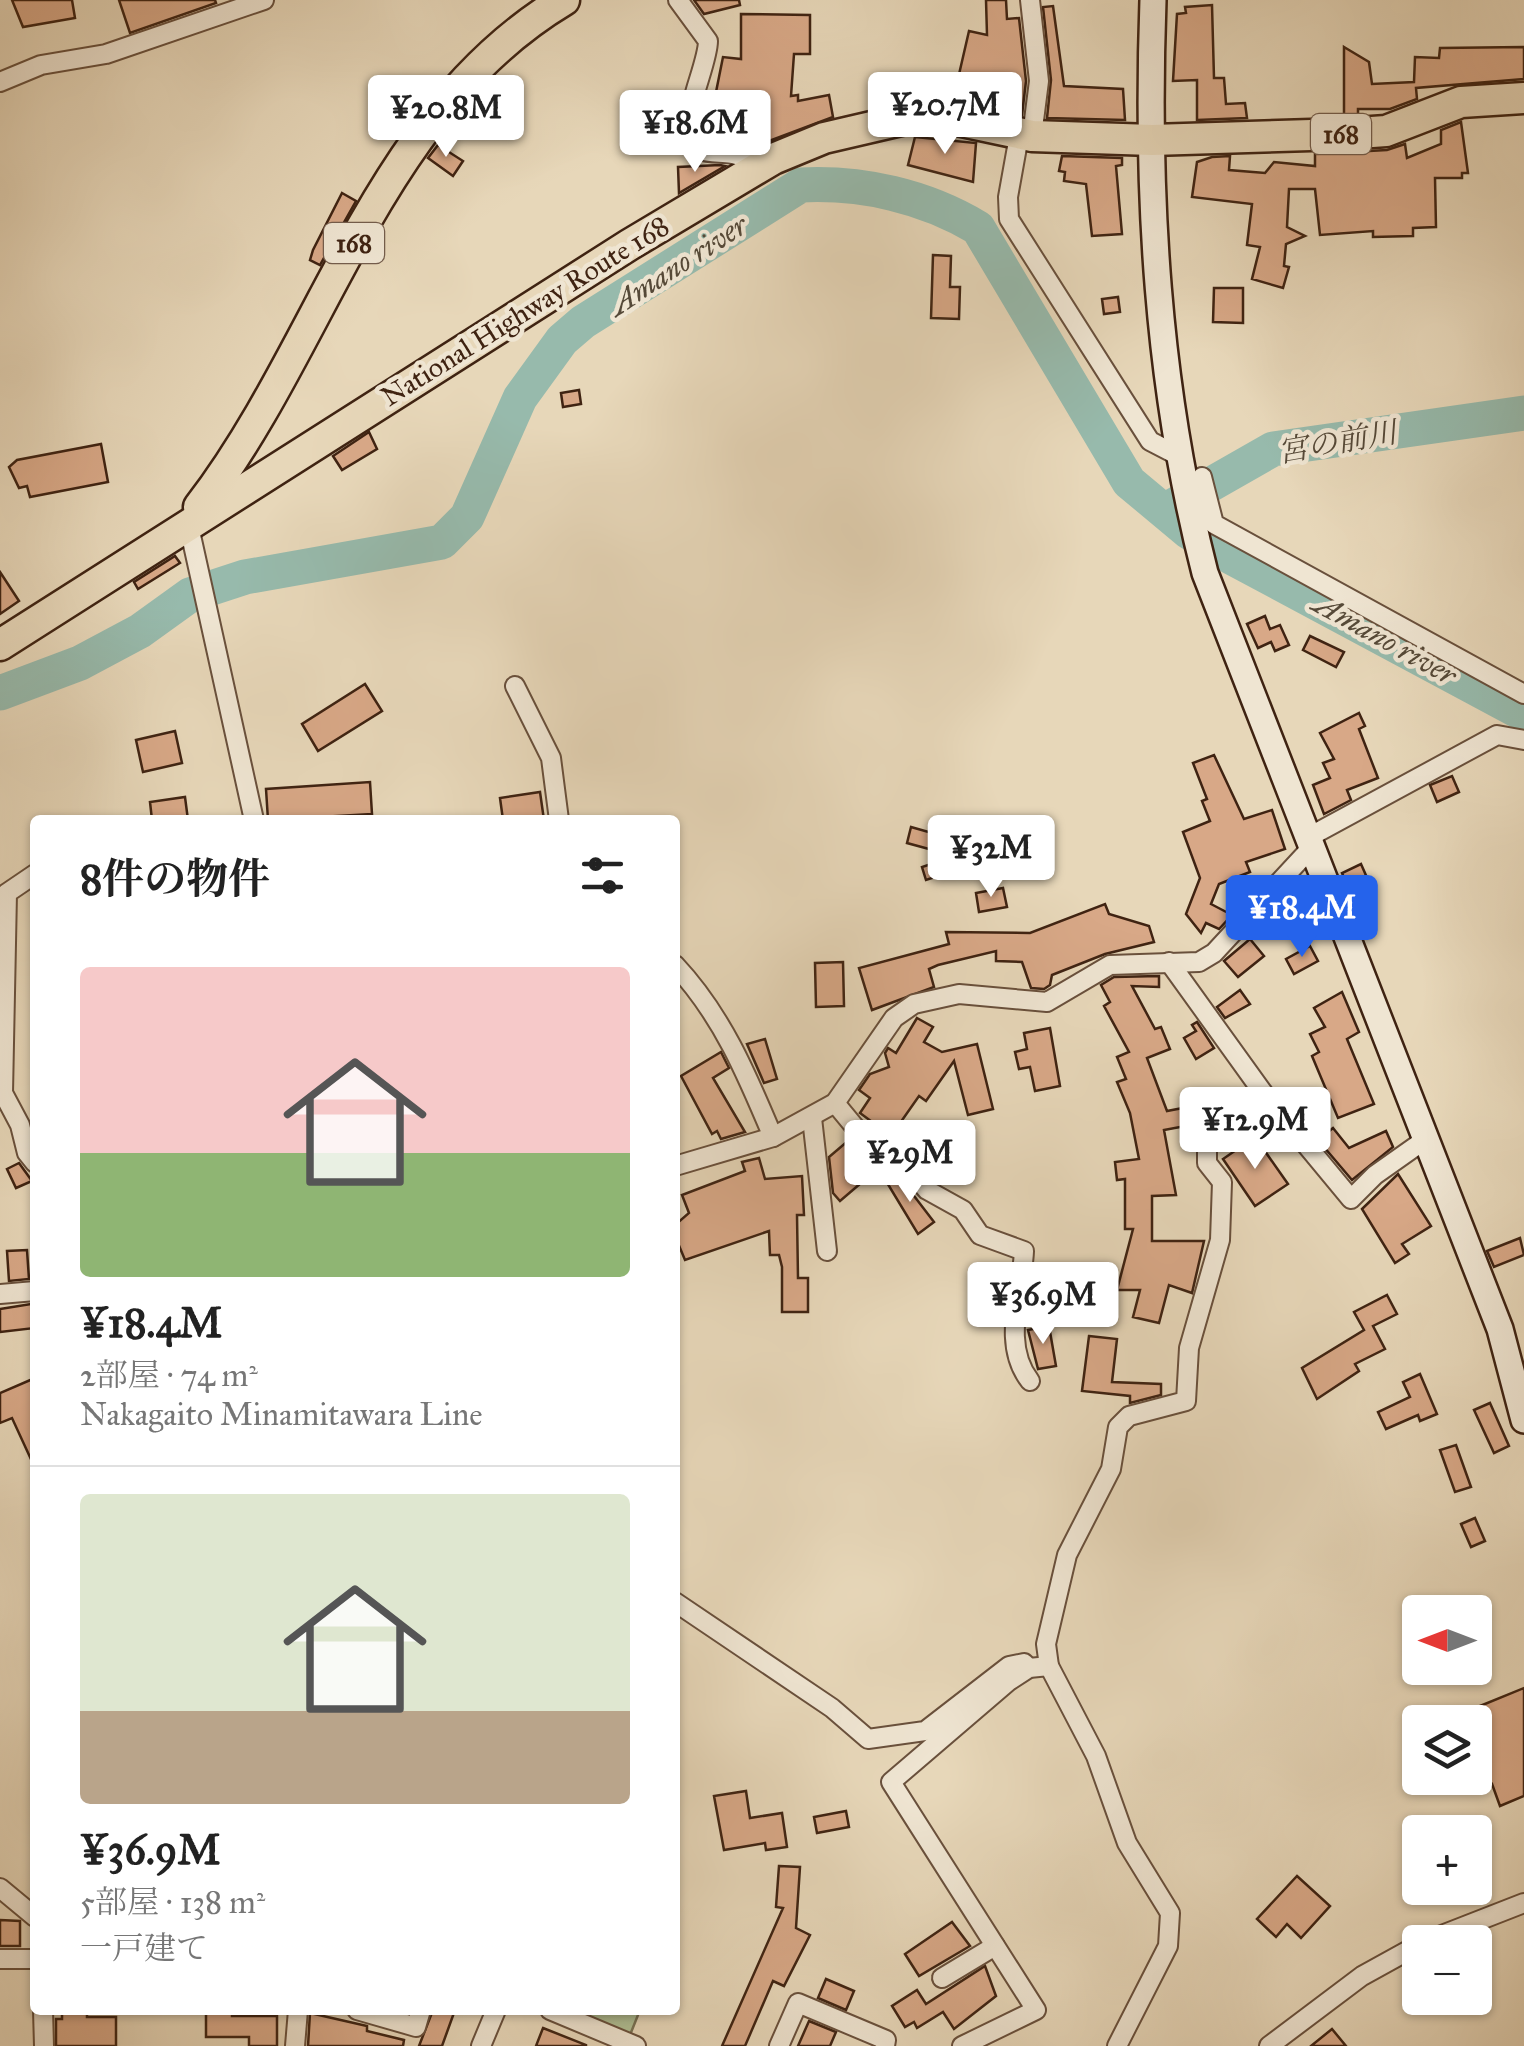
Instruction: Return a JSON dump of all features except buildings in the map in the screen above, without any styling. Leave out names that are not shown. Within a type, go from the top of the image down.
[{"type":"highway","name":"National Highway Route 168","points":[[188,522],[240,454],[385,185],[414,141],[477,68],[564,0]]},
{"type":"highway","name":"National Highway Route 168","points":[[0,645],[188,522],[760,166],[824,138],[910,118],[952,119],[1025,136],[1152,140],[1386,131],[1461,102],[1524,98]]},
{"type":"main road","points":[[1153,0],[1152,140],[1164,374],[1177,455],[1193,485],[1206,572],[1308,844],[1500,1329],[1524,1420]]},
{"type":"street","points":[[0,82],[40,65],[106,54],[264,0]]},
{"type":"street","points":[[678,0],[708,41],[704,76],[688,114],[690,141],[698,150],[735,154],[760,166]]},
{"type":"street","points":[[1030,0],[1039,81],[1008,197],[1009,219],[1150,441],[1177,455]]},
{"type":"street","points":[[1193,485],[1214,524],[1524,694]]},
{"type":"street","points":[[188,522],[253,815]]},
{"type":"street","points":[[515,686],[551,758],[558,815]]},
{"type":"street","points":[[680,1165],[772,1138],[812,1118],[835,1102],[894,1018],[914,1004],[958,994],[1047,1002],[1110,965],[1198,962],[1214,954],[1308,844],[1497,735],[1524,740]]},
{"type":"street","points":[[30,877],[7,892],[2,1037],[4,1093],[30,1157]]},
{"type":"street","points":[[1170,962],[1264,1094],[1351,1198],[1375,1175],[1426,1139]]},
{"type":"street","points":[[680,970],[695,986],[735,1048],[772,1138]]},
{"type":"street","points":[[1117,2046],[1168,1946],[1170,1913],[1127,1843],[1096,1756],[1049,1666],[1046,1644],[1067,1555],[1111,1469],[1118,1427],[1129,1416],[1186,1402],[1190,1348],[1220,1240],[1222,1182],[1207,1163],[1207,1150],[1212,1136],[1264,1094]]},
{"type":"street","points":[[835,1102],[882,1160],[904,1163],[927,1190],[963,1210],[980,1235],[1024,1252],[1014,1324],[1021,1369],[1030,1381]]},
{"type":"street","points":[[812,1118],[827,1251]]},
{"type":"street","points":[[0,1294],[30,1291]]},
{"type":"street","points":[[680,1605],[832,1708],[868,1740],[925,1732],[1009,1666],[1024,1663],[1029,1668]]},
{"type":"street","points":[[962,2046],[1036,2010],[891,1782],[1029,1668],[1049,1666]]},
{"type":"street","points":[[0,1888],[30,1912]]},
{"type":"street","points":[[1467,1925],[1524,1902]]},
{"type":"street","points":[[942,1978],[996,1946]]},
{"type":"street","points":[[1269,2046],[1362,1976],[1402,1954]]},
{"type":"street","points":[[0,1960],[30,1959]]},
{"type":"street","points":[[779,2046],[798,2003],[891,2044]]},
{"type":"street","points":[[43,2015],[44,2046]]},
{"type":"street","points":[[296,2046],[298,2015]]},
{"type":"street","points":[[374,2015],[416,2027],[420,2015]]},
{"type":"street","points":[[481,2046],[494,2015]]},
{"type":"street","points":[[562,2015],[636,2046]]},
{"type":"green space","points":[[580,2015],[638,2015],[630,2035]]},
{"type":"waterway","name":"Amano river","points":[[0,693],[80,663],[140,631],[190,595],[245,577],[442,542],[467,517],[520,398],[562,340],[583,322],[801,185],[824,185],[892,193],[937,207],[978,228],[1129,482],[1189,532],[1231,557],[1524,714]]},
{"type":"waterway","name":"宮の前川","points":[[1173,506],[1273,449],[1524,413]]}]
